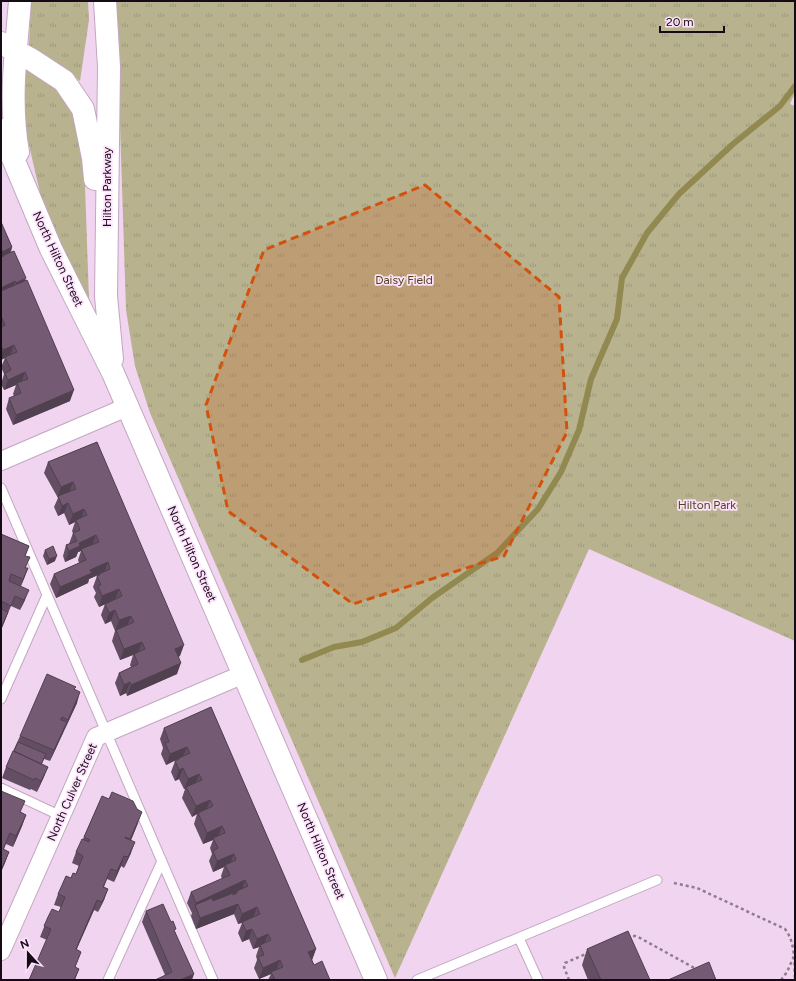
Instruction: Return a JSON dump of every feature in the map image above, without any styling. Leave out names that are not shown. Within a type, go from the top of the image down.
[{"type":"main road","points":[[20,1],[8,47],[16,138],[24,185]]},
{"type":"main road","name":"Hilton Parkway","points":[[105,1],[109,68],[106,296],[113,373]]},
{"type":"main road","points":[[8,47],[64,81],[83,109],[93,158],[106,274]]},
{"type":"main road","name":"North Hilton Street","points":[[1,130],[51,248],[113,373],[376,980]]},
{"type":"street","points":[[1,461],[127,407]]},
{"type":"street","name":"North Culver Street","points":[[1,951],[96,737],[244,674]]},
{"type":"lane","points":[[1,488],[213,980]]},
{"type":"lane","points":[[1,699],[47,595]]},
{"type":"lane","points":[[1,788],[61,816]]},
{"type":"lane","points":[[108,980],[162,861]]},
{"type":"lane","points":[[417,980],[657,880]]},
{"type":"lane","points":[[519,938],[538,980]]},
{"type":"lane","points":[[439,971],[443,980]]},
{"type":"path","points":[[674,883],[690,885],[785,929],[792,942],[795,980]]},
{"type":"path","points":[[626,936],[640,938],[703,972]]},
{"type":"path","points":[[569,980],[564,967],[565,963],[592,951]]},
{"type":"path","points":[[781,980],[787,972],[794,956]]},
{"type":"highlighted area","points":[[425,185],[559,297],[567,432],[504,556],[353,604],[228,511],[206,405],[264,250]]},
{"type":"green space","points":[[31,1],[88,1],[89,20],[80,81],[29,45]]},
{"type":"green space","name":"Daisy Field","points":[[116,1],[795,1],[795,93],[790,104],[795,106],[795,641],[589,549],[395,978],[150,413],[135,366],[126,310]]},
{"type":"green space","points":[[28,68],[55,85],[77,117],[84,157],[89,300],[84,301],[41,197],[23,119],[23,76]]},
{"type":"building","points":[[1,222],[12,247],[2,252],[2,250],[1,251]]},
{"type":"building","points":[[14,251],[26,278],[16,283],[15,281],[1,288],[1,257]]},
{"type":"building","points":[[27,280],[74,390],[16,415],[9,398],[21,393],[17,383],[28,379],[25,372],[8,380],[5,373],[11,370],[5,357],[17,352],[14,345],[3,350],[1,346],[1,327],[5,325],[1,318],[1,291]]},
{"type":"building","points":[[97,442],[184,645],[175,649],[181,663],[131,685],[130,682],[124,685],[119,673],[138,664],[134,654],[145,649],[142,642],[124,649],[116,630],[134,622],[131,616],[119,620],[115,610],[109,613],[105,604],[122,596],[119,589],[102,596],[98,586],[101,585],[97,576],[110,569],[108,562],[90,570],[92,573],[60,587],[54,574],[86,560],[81,549],[99,542],[96,535],[79,543],[80,546],[69,551],[66,545],[77,541],[73,533],[80,530],[76,520],[87,515],[84,509],[73,514],[68,503],[62,506],[58,496],[76,489],[73,482],[61,487],[48,462]]},
{"type":"building","points":[[1,534],[29,546],[25,556],[30,557],[25,568],[28,568],[23,579],[11,574],[9,581],[29,590],[24,600],[15,596],[11,606],[1,601]]},
{"type":"building","points":[[53,546],[57,556],[49,559],[45,550]]},
{"type":"building","points":[[1,609],[8,612],[1,628]]},
{"type":"building","points":[[47,674],[76,687],[74,689],[80,692],[68,720],[62,717],[61,718],[61,720],[67,722],[54,750],[20,736]]},
{"type":"building","points":[[211,707],[316,949],[308,952],[314,965],[322,961],[330,980],[275,980],[271,972],[283,967],[280,960],[263,968],[258,957],[264,955],[260,945],[271,940],[268,934],[257,939],[252,929],[246,931],[242,922],[260,914],[257,907],[242,914],[238,904],[200,918],[195,905],[212,898],[213,901],[233,893],[233,895],[237,893],[237,891],[248,886],[245,880],[196,903],[191,892],[230,875],[225,865],[236,860],[234,854],[217,861],[213,851],[218,848],[213,838],[225,833],[224,830],[222,826],[207,833],[198,813],[213,806],[210,800],[196,806],[186,787],[202,780],[199,774],[188,779],[183,768],[179,770],[175,761],[190,753],[187,747],[170,754],[165,743],[169,742],[164,728]]},
{"type":"building","points":[[18,742],[46,754],[41,764],[14,751]]},
{"type":"building","points":[[13,751],[48,767],[41,781],[35,778],[34,780],[6,767]]},
{"type":"building","points":[[1,791],[25,801],[20,812],[26,815],[16,836],[10,833],[3,849],[9,852],[1,870]]},
{"type":"building","points":[[112,792],[133,801],[137,809],[142,812],[130,839],[125,837],[135,842],[128,857],[124,856],[117,871],[111,869],[103,887],[108,889],[102,902],[97,900],[76,949],[81,952],[75,967],[79,969],[74,980],[29,980],[51,929],[44,926],[52,909],[59,912],[65,897],[58,894],[66,876],[71,878],[73,873],[76,874],[83,856],[76,852],[82,839],[89,842],[90,840],[84,837],[102,796],[109,799]]},
{"type":"building","points":[[163,904],[171,922],[173,921],[176,929],[174,930],[194,974],[180,980],[155,980],[172,972],[146,911]]},
{"type":"building","points":[[628,931],[650,980],[601,980],[587,949]]},
{"type":"building","points":[[709,962],[716,980],[668,980]]},
{"type":"waterway","points":[[302,660],[334,647],[362,642],[396,628],[432,598],[497,553],[538,509],[561,472],[579,430],[591,379],[617,319],[622,278],[647,233],[679,194],[733,144],[780,106],[795,86]]},
{"type":"park label","name":"Hilton Park","points":[[707,505]]}]
